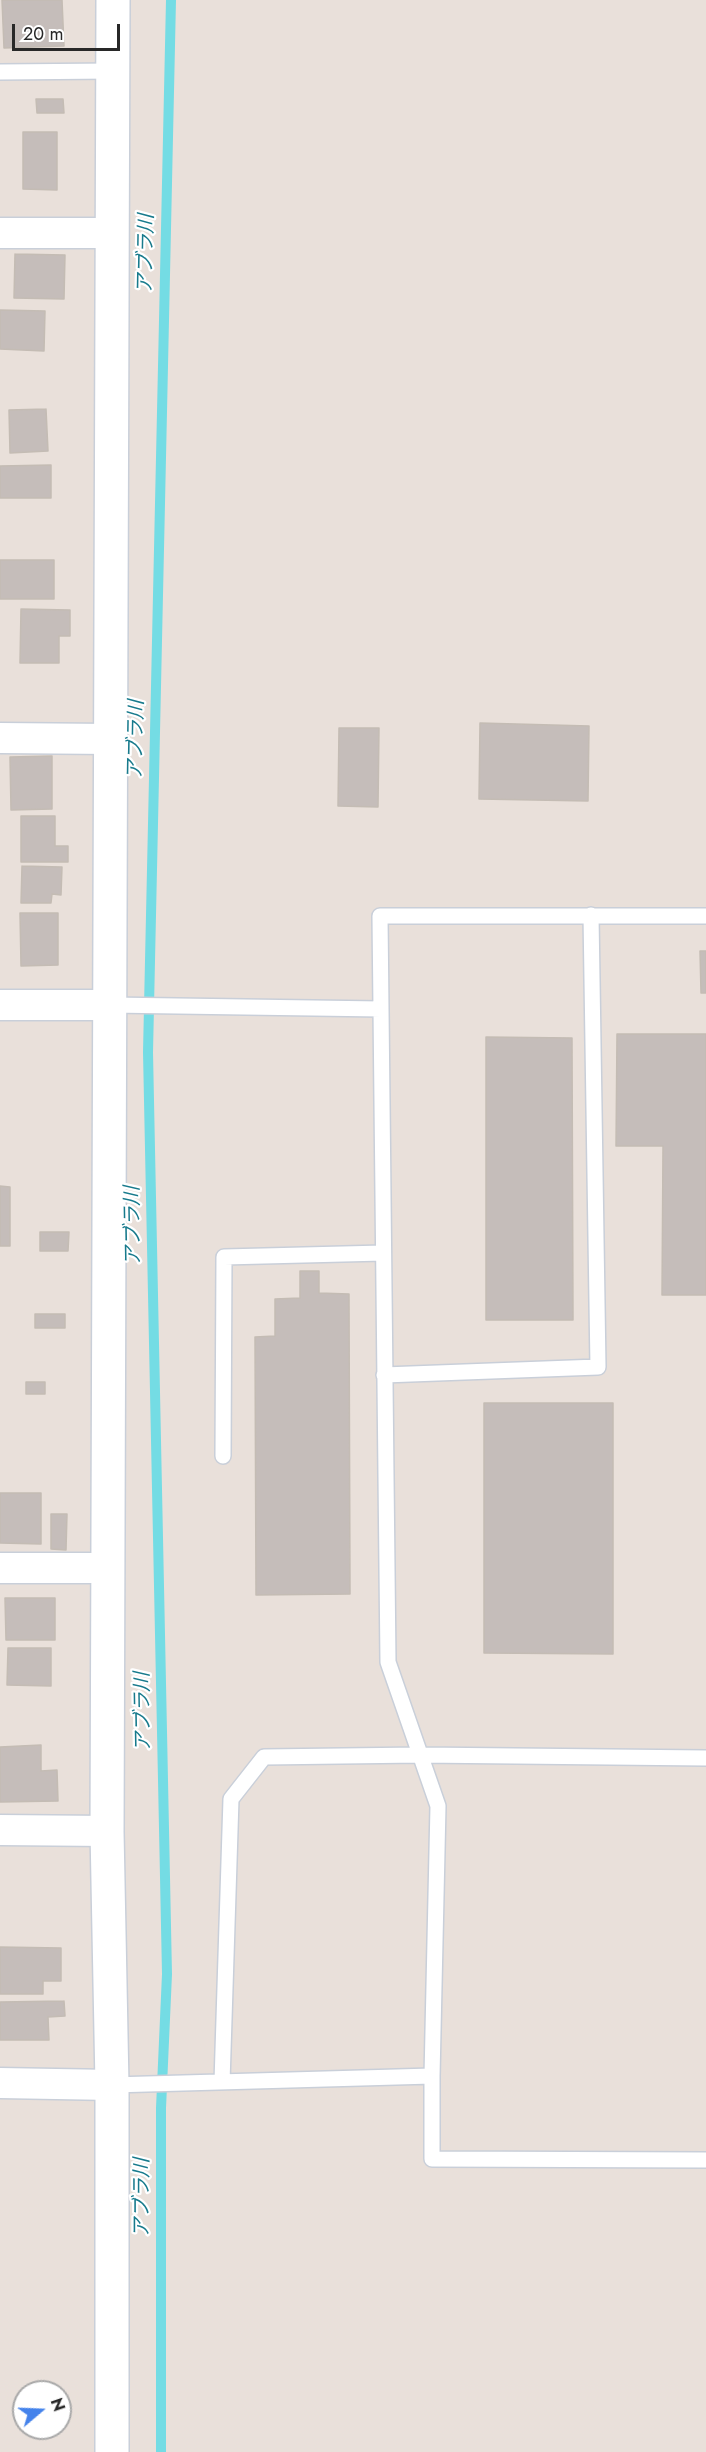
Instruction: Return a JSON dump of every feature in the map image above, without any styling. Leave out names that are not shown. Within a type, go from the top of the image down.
[{"type":"street","points":[[112,2452],[112,2085],[107,1831],[113,0]]},
{"type":"street","points":[[0,233],[113,233]]},
{"type":"street","points":[[0,738],[111,739]]},
{"type":"street","points":[[0,1005],[110,1005]]},
{"type":"street","points":[[0,1569],[108,1568]]},
{"type":"street","points":[[0,1830],[107,1831]]},
{"type":"street","points":[[0,2083],[112,2085]]},
{"type":"lane","points":[[0,72],[113,71]]},
{"type":"lane","points":[[706,916],[380,915],[388,1662],[438,1806],[432,2159],[706,2160]]},
{"type":"lane","points":[[384,1376],[598,1367],[591,915]]},
{"type":"lane","points":[[110,1005],[381,1009]]},
{"type":"lane","points":[[223,1456],[224,1257],[383,1253]]},
{"type":"lane","points":[[222,2082],[231,1800],[264,1757],[420,1755],[706,1758]]},
{"type":"lane","points":[[112,2085],[432,2076]]},
{"type":"building","points":[[2,0],[62,0],[64,46],[4,48]]},
{"type":"building","points":[[36,99],[63,99],[64,113],[37,113]]},
{"type":"building","points":[[23,132],[57,132],[57,190],[23,189]]},
{"type":"building","points":[[15,254],[65,255],[64,299],[14,298]]},
{"type":"building","points":[[0,310],[45,311],[44,351],[0,349]]},
{"type":"building","points":[[46,409],[48,451],[10,453],[9,410]]},
{"type":"building","points":[[51,465],[51,498],[0,498],[0,466]]},
{"type":"building","points":[[0,560],[54,560],[54,599],[0,599]]},
{"type":"building","points":[[21,609],[70,610],[70,636],[59,636],[59,663],[20,663]]},
{"type":"building","points":[[480,723],[589,726],[588,801],[479,799]]},
{"type":"building","points":[[339,728],[379,728],[378,807],[338,806]]},
{"type":"building","points":[[52,756],[52,809],[11,810],[10,757]]},
{"type":"building","points":[[21,816],[55,816],[55,846],[68,846],[68,862],[21,862]]},
{"type":"building","points":[[22,866],[62,867],[61,895],[52,894],[51,903],[21,903]]},
{"type":"building","points":[[20,913],[58,913],[58,965],[21,966]]},
{"type":"building","points":[[700,951],[706,951],[706,993],[701,993]]},
{"type":"building","points":[[617,1034],[706,1034],[706,1295],[662,1295],[663,1146],[616,1146]]},
{"type":"building","points":[[486,1037],[572,1038],[573,1320],[486,1320]]},
{"type":"building","points":[[0,1186],[10,1187],[10,1246],[0,1246]]},
{"type":"building","points":[[40,1232],[69,1232],[68,1251],[40,1251]]},
{"type":"building","points":[[300,1271],[319,1271],[319,1293],[349,1294],[350,1594],[256,1595],[255,1337],[275,1336],[275,1299],[300,1298]]},
{"type":"building","points":[[35,1314],[65,1314],[65,1328],[35,1328]]},
{"type":"building","points":[[26,1382],[45,1382],[45,1394],[26,1394]]},
{"type":"building","points":[[484,1403],[613,1403],[613,1654],[484,1653]]},
{"type":"building","points":[[0,1493],[41,1493],[41,1544],[0,1543]]},
{"type":"building","points":[[51,1514],[67,1514],[66,1550],[51,1549]]},
{"type":"building","points":[[5,1598],[55,1598],[55,1640],[6,1640]]},
{"type":"building","points":[[8,1648],[51,1648],[51,1686],[7,1685]]},
{"type":"building","points":[[41,1745],[41,1771],[57,1770],[58,1801],[0,1802],[0,1747]]},
{"type":"building","points":[[0,1947],[61,1948],[61,1981],[43,1981],[43,1994],[0,1994]]},
{"type":"building","points":[[64,2001],[65,2016],[48,2017],[49,2040],[0,2040],[0,2002]]},
{"type":"waterway","name":"アブラ川","points":[[161,2452],[161,2108],[167,1974],[148,1052],[171,0]]}]
